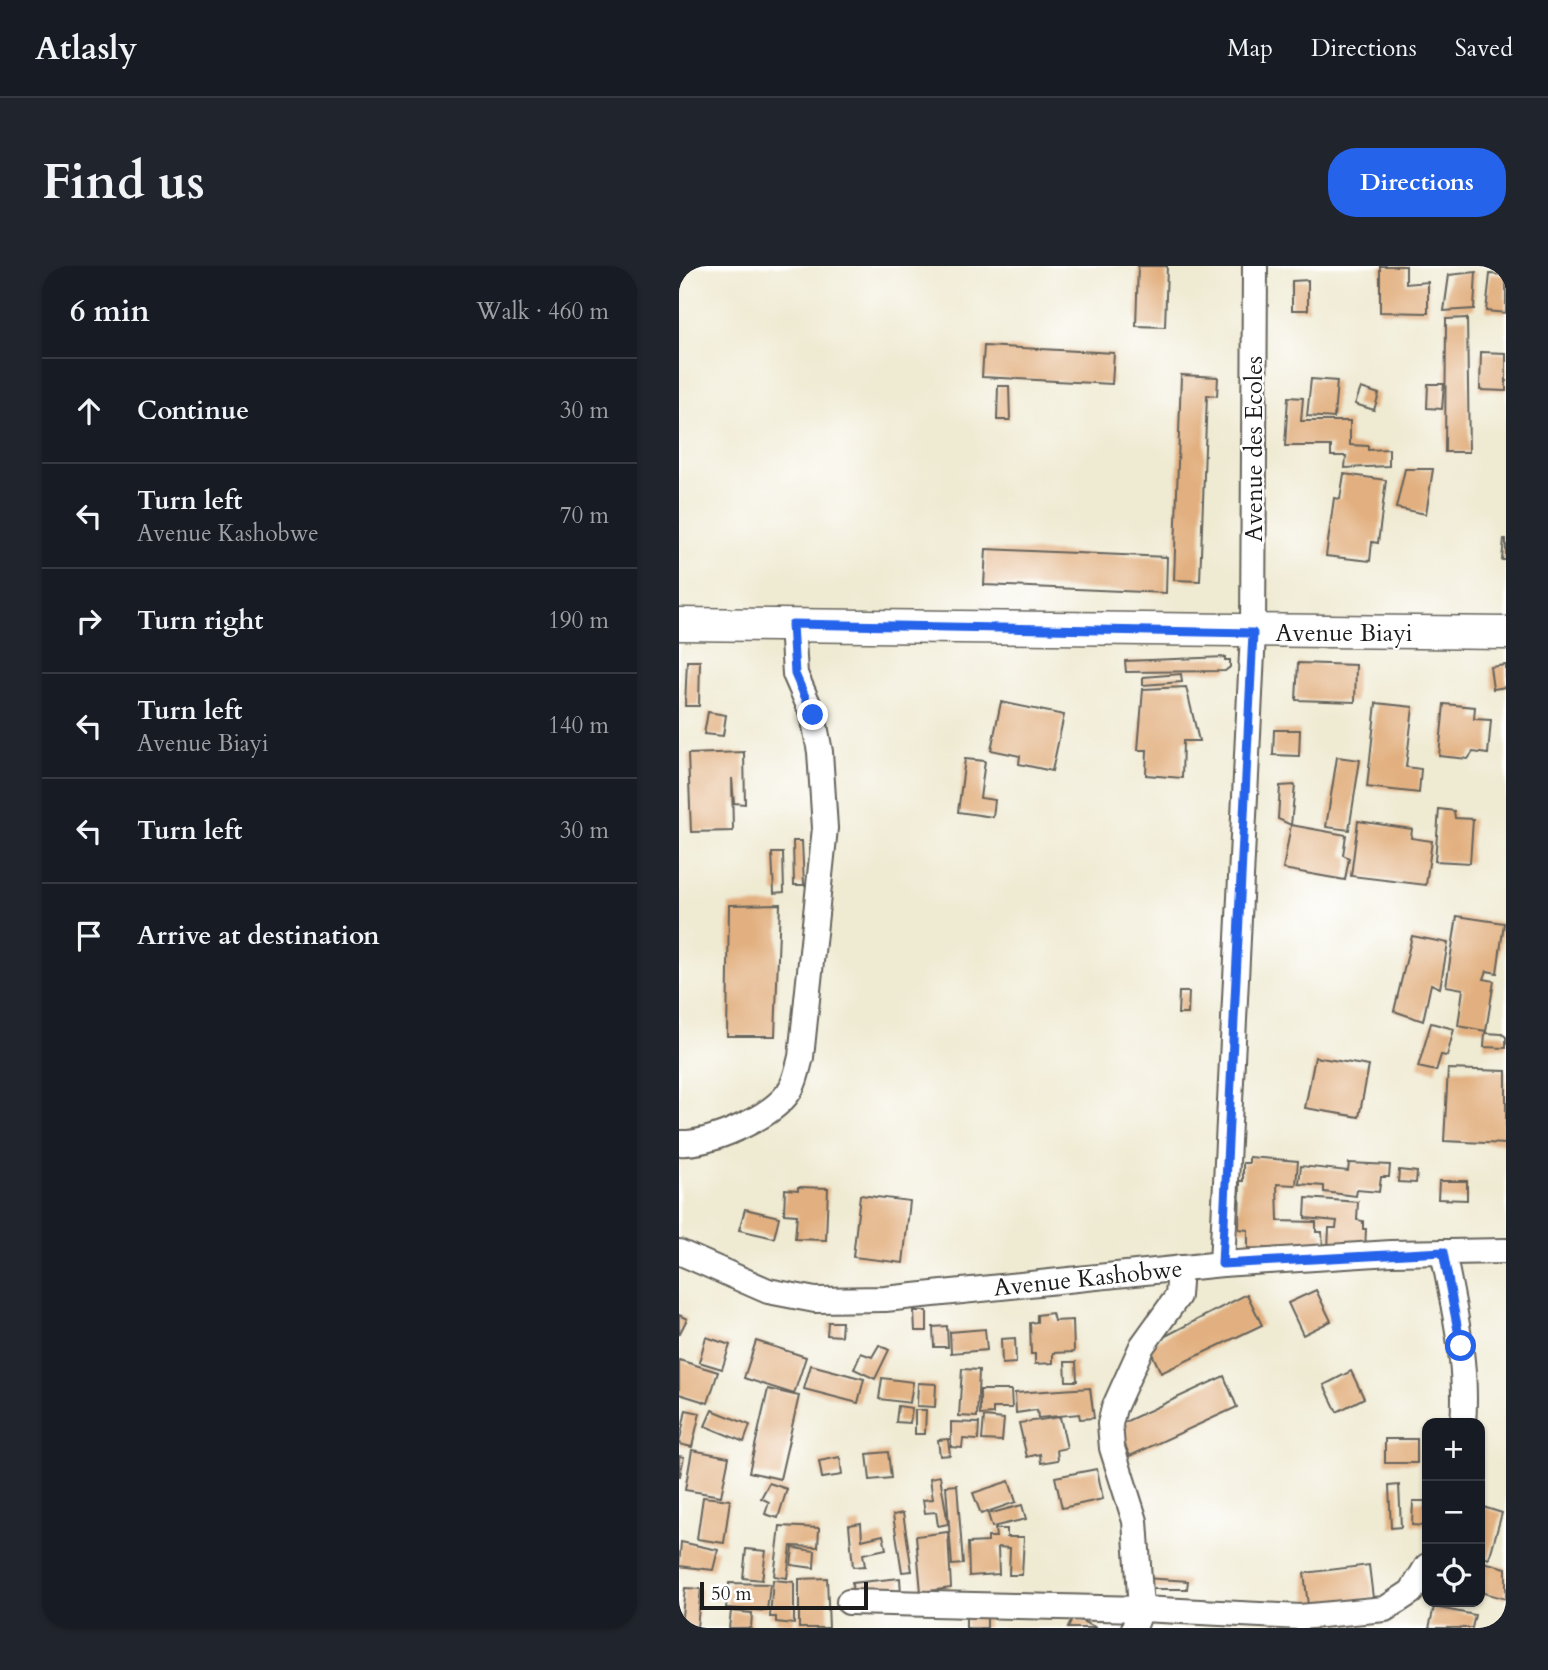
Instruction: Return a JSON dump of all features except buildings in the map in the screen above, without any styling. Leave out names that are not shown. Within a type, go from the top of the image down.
[{"type":"street","name":"Avenue des Ecoles","points":[[1222,1264],[1253,633],[1255,266]]},
{"type":"street","name":"Avenue Biayi","points":[[679,624],[1253,633],[1506,633]]},
{"type":"street","points":[[679,1143],[738,1129],[780,1102],[791,1090],[801,1056],[825,828],[820,751],[813,715],[795,674],[792,624]]},
{"type":"street","name":"Avenue Kashobwe","points":[[679,1252],[768,1291],[815,1300],[885,1299],[1222,1264],[1506,1251]]},
{"type":"street","points":[[1443,1252],[1461,1346],[1465,1400],[1463,1418]]},
{"type":"street","points":[[1138,1618],[1135,1521],[1112,1448],[1110,1424],[1142,1346],[1178,1296],[1180,1268]]},
{"type":"street","points":[[849,1602],[1138,1618],[1298,1623],[1385,1609],[1412,1592],[1422,1575]]},
{"type":"route","points":[[813,715],[795,674],[792,624],[1253,633],[1222,1264],[1443,1252],[1461,1346]]}]
